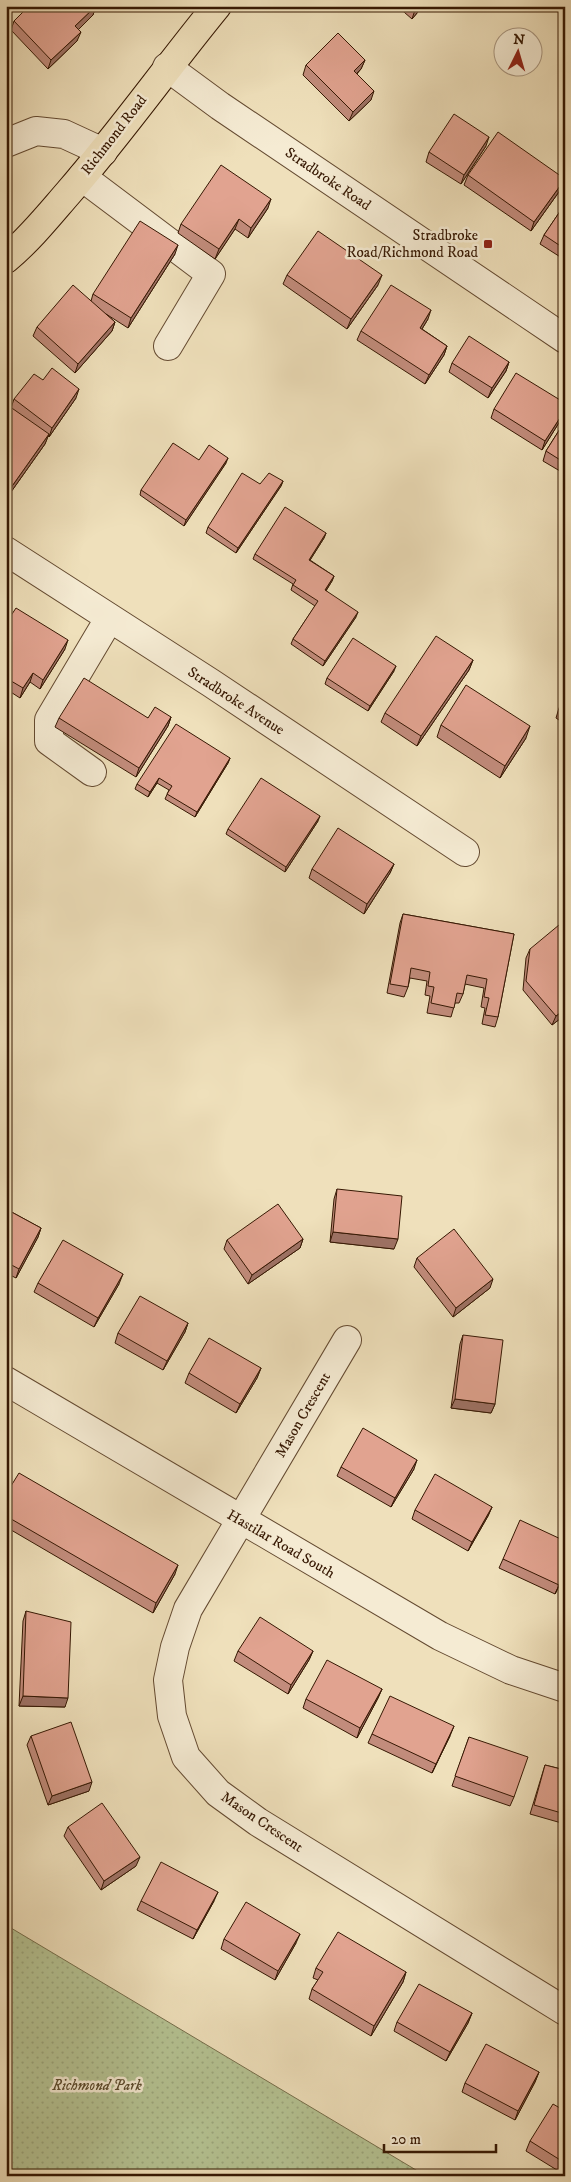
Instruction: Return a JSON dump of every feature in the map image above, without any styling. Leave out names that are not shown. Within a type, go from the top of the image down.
[{"type":"main road","name":"Richmond Road","points":[[6,259],[23,245],[103,152],[167,67],[217,6]]},
{"type":"street","name":"Stradbroke Road","points":[[167,67],[220,106],[565,340]]},
{"type":"street","points":[[6,143],[36,131],[64,134],[103,152]]},
{"type":"street","points":[[82,177],[211,274],[168,346]]},
{"type":"street","name":"Stradbroke Avenue","points":[[6,551],[211,683],[465,852]]},
{"type":"street","points":[[92,772],[50,741],[49,720],[109,619]]},
{"type":"street","name":"Mason Crescent","points":[[347,1340],[188,1609],[175,1647],[168,1680],[172,1716],[186,1757],[218,1793],[258,1822],[565,2011]]},
{"type":"street","name":"Hastilar Road South","points":[[6,1381],[241,1521],[440,1636],[511,1670],[565,1688]]},
{"type":"green space","name":"Richmond Park","points":[[6,1925],[426,2176],[6,2176]]},
{"type":"building","points":[[29,6],[96,6],[75,26],[81,32],[51,60],[14,21]]},
{"type":"building","points":[[338,33],[365,60],[354,71],[374,91],[353,112],[306,65]]},
{"type":"building","points":[[454,114],[489,137],[464,175],[429,152]]},
{"type":"building","points":[[498,132],[565,179],[534,222],[468,175]]},
{"type":"building","points":[[221,165],[271,199],[251,228],[239,219],[219,249],[181,224]]},
{"type":"building","points":[[565,204],[565,249],[544,235]]},
{"type":"building","points":[[140,221],[178,245],[131,318],[93,294]]},
{"type":"building","points":[[318,231],[382,275],[351,319],[287,275]]},
{"type":"building","points":[[73,285],[115,322],[78,364],[37,327]]},
{"type":"building","points":[[391,285],[431,310],[420,328],[447,346],[429,375],[361,331]]},
{"type":"building","points":[[469,336],[509,362],[492,388],[452,363]]},
{"type":"building","points":[[52,368],[79,389],[52,428],[14,399],[34,374],[43,380]]},
{"type":"building","points":[[516,373],[565,403],[565,410],[545,441],[494,409]]},
{"type":"building","points":[[6,404],[49,434],[10,489],[6,487]]},
{"type":"building","points":[[565,421],[565,463],[546,451]]},
{"type":"building","points":[[173,443],[199,460],[209,445],[228,458],[186,520],[141,490]]},
{"type":"building","points":[[242,473],[260,484],[269,473],[283,481],[238,548],[208,527]]},
{"type":"building","points":[[285,507],[326,533],[309,560],[334,576],[325,590],[358,612],[325,661],[293,639],[318,601],[293,585],[296,580],[255,554]]},
{"type":"building","points":[[16,608],[68,640],[43,680],[33,673],[23,688],[6,678],[6,623]]},
{"type":"building","points":[[436,636],[473,660],[421,736],[385,713]]},
{"type":"building","points":[[353,638],[396,666],[370,706],[327,678]]},
{"type":"building","points":[[84,678],[148,718],[155,707],[171,717],[139,768],[59,718]]},
{"type":"building","points":[[466,685],[530,726],[505,766],[441,725]]},
{"type":"building","points":[[565,700],[565,712],[559,708]]},
{"type":"building","points":[[176,724],[230,758],[197,812],[167,794],[172,786],[159,778],[150,792],[137,784]]},
{"type":"building","points":[[261,778],[320,816],[286,867],[228,829]]},
{"type":"building","points":[[338,828],[394,864],[367,904],[312,869]]},
{"type":"building","points":[[403,914],[514,934],[498,1017],[485,1015],[489,998],[484,997],[487,979],[467,975],[463,994],[457,993],[454,1008],[431,1003],[434,987],[428,986],[430,972],[411,968],[408,987],[390,984]]},
{"type":"building","points":[[565,920],[565,1009],[556,1016],[526,981],[530,949]]},
{"type":"building","points":[[337,1189],[402,1196],[398,1239],[333,1232]]},
{"type":"building","points":[[278,1204],[303,1239],[252,1275],[227,1240]]},
{"type":"building","points":[[6,1209],[41,1228],[19,1269],[6,1262]]},
{"type":"building","points":[[454,1229],[493,1279],[456,1308],[417,1258]]},
{"type":"building","points":[[63,1240],[123,1274],[98,1318],[38,1283]]},
{"type":"building","points":[[140,1296],[188,1323],[167,1361],[118,1333]]},
{"type":"building","points":[[463,1335],[503,1340],[495,1404],[455,1399]]},
{"type":"building","points":[[209,1338],[261,1368],[240,1404],[189,1373]]},
{"type":"building","points":[[363,1428],[417,1460],[395,1498],[341,1467]]},
{"type":"building","points":[[19,1473],[178,1565],[156,1603],[6,1516],[6,1494]]},
{"type":"building","points":[[435,1474],[492,1507],[472,1542],[415,1510]]},
{"type":"building","points":[[520,1520],[565,1541],[565,1572],[559,1585],[503,1559]]},
{"type":"building","points":[[26,1611],[71,1622],[68,1698],[23,1696]]},
{"type":"building","points":[[260,1617],[313,1651],[291,1685],[238,1651]]},
{"type":"building","points":[[327,1660],[382,1689],[360,1728],[306,1699]]},
{"type":"building","points":[[390,1696],[454,1726],[436,1764],[372,1734]]},
{"type":"building","points":[[71,1722],[92,1782],[52,1796],[31,1736]]},
{"type":"building","points":[[469,1737],[528,1757],[514,1797],[455,1776]]},
{"type":"building","points":[[545,1765],[565,1770],[565,1814],[534,1805]]},
{"type":"building","points":[[102,1803],[140,1857],[104,1881],[68,1827]]},
{"type":"building","points":[[161,1862],[218,1892],[197,1930],[141,1901]]},
{"type":"building","points":[[246,1902],[300,1934],[278,1971],[224,1939]]},
{"type":"building","points":[[338,1932],[406,1972],[374,2026],[312,1989],[323,1972],[316,1968]]},
{"type":"building","points":[[419,1984],[472,2013],[450,2052],[397,2022]]},
{"type":"building","points":[[486,2044],[539,2072],[518,2111],[465,2083]]},
{"type":"building","points":[[553,2104],[565,2111],[565,2163],[530,2141]]},
{"type":"place","name":"Stradbroke Road/Richmond Road","points":[[488,244]]}]
